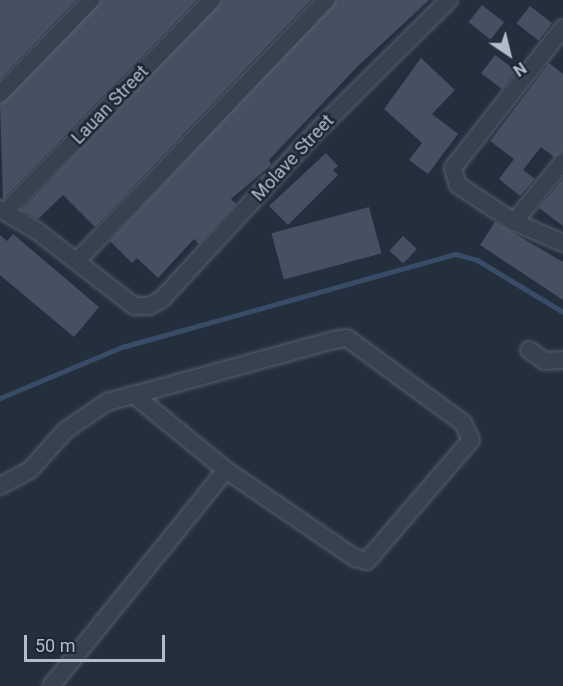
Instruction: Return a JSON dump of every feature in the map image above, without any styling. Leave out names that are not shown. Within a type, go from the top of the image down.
[{"type":"street","points":[[0,94],[91,0]]},
{"type":"street","name":"Lauan Street","points":[[4,210],[212,0]]},
{"type":"street","points":[[4,210],[77,261],[326,0]]},
{"type":"street","name":"Molave Street","points":[[77,261],[134,306],[162,300],[320,128],[449,0]]},
{"type":"street","points":[[563,28],[453,168],[458,185],[514,222],[563,243]]},
{"type":"street","points":[[514,222],[563,162]]},
{"type":"street","points":[[0,486],[30,470],[85,415],[134,395],[347,338],[463,423],[471,440],[368,561],[355,558],[226,470],[134,395]]},
{"type":"street","points":[[529,350],[545,361],[563,360]]},
{"type":"street","points":[[51,686],[226,470]]},
{"type":"building","points":[[0,0],[76,0],[0,79]]},
{"type":"building","points":[[101,0],[197,0],[3,199],[0,104]]},
{"type":"building","points":[[222,0],[311,0],[95,227],[63,195],[38,219],[22,210]]},
{"type":"building","points":[[336,0],[429,0],[358,66],[269,160],[271,165],[231,199],[236,204],[199,244],[194,239],[158,278],[137,258],[132,263],[110,241]]},
{"type":"building","points":[[482,5],[504,22],[491,40],[468,22]]},
{"type":"building","points":[[530,6],[552,23],[539,41],[516,23]]},
{"type":"building","points":[[495,55],[516,71],[502,89],[481,73]]},
{"type":"building","points":[[421,58],[455,90],[432,114],[458,134],[428,174],[409,160],[422,143],[384,109]]},
{"type":"building","points":[[549,63],[563,74],[563,152],[554,157],[541,147],[523,170],[535,179],[520,196],[499,179],[514,159],[490,141]]},
{"type":"building","points":[[326,153],[338,166],[333,170],[338,175],[288,225],[269,206]]},
{"type":"building","points":[[563,179],[563,226],[539,208]]},
{"type":"building","points":[[369,207],[381,253],[284,280],[271,233]]},
{"type":"building","points":[[495,222],[563,262],[563,300],[480,245]]},
{"type":"building","points":[[13,234],[99,307],[74,337],[0,275],[0,235],[7,241]]},
{"type":"building","points":[[403,236],[417,249],[403,264],[389,251]]},
{"type":"waterway","points":[[0,398],[122,347],[455,254],[477,260],[563,312]]}]
